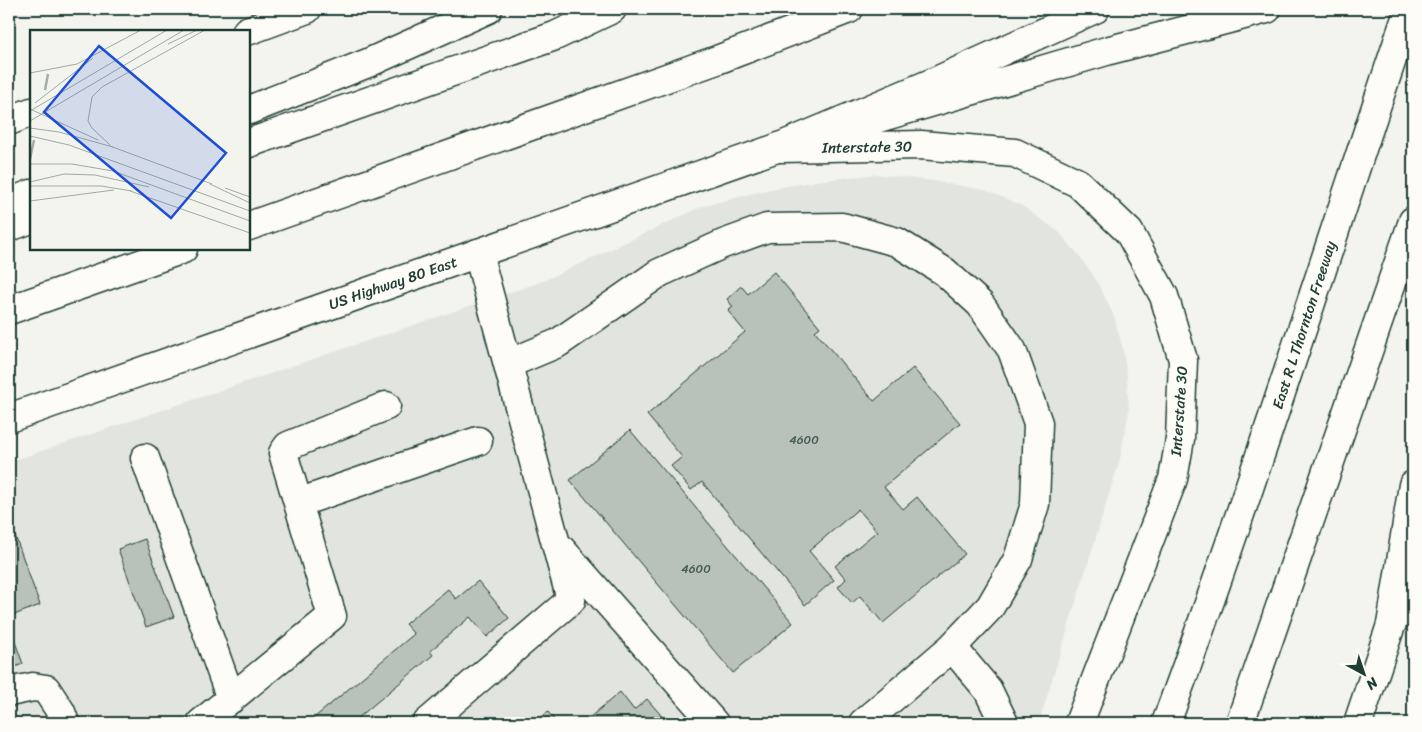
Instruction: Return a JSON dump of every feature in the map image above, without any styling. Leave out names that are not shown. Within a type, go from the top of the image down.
[{"type":"main road","points":[[250,30],[307,9]]},
{"type":"main road","points":[[250,110],[368,63],[488,9]]},
{"type":"main road","points":[[250,143],[554,36],[612,9]]},
{"type":"main road","points":[[250,226],[717,60],[849,9]]},
{"type":"main road","points":[[777,148],[934,82],[1095,9]]},
{"type":"main road","points":[[777,148],[1110,50],[1267,9]]},
{"type":"main road","name":"East R L Thornton Freeway","points":[[1166,723],[1197,641],[1409,9]]},
{"type":"main road","points":[[9,121],[30,112]]},
{"type":"main road","name":"Interstate 30","points":[[777,148],[921,145],[1015,153],[1078,182],[1129,232],[1164,296],[1183,360],[1180,439],[1173,479],[1079,723]]},
{"type":"main road","name":"US Highway 80 East","points":[[9,418],[777,148]]},
{"type":"main road","points":[[9,203],[30,194]]},
{"type":"main road","points":[[9,226],[30,219]]},
{"type":"main road","points":[[1243,713],[1413,221]]},
{"type":"main road","points":[[508,364],[558,343],[659,273],[724,244],[767,228],[842,227],[897,242],[945,272],[980,304],[1012,350],[1038,422],[1035,504],[1018,559],[990,607],[952,647],[863,723]]},
{"type":"main road","points":[[9,310],[180,250]]},
{"type":"main road","points":[[427,723],[571,600],[478,253]]},
{"type":"main road","points":[[201,723],[332,616],[283,453],[288,446],[386,406]]},
{"type":"main road","points":[[298,503],[478,441]]},
{"type":"main road","points":[[145,458],[231,699]]},
{"type":"main road","points":[[1391,625],[1413,485]]},
{"type":"main road","points":[[556,543],[714,723]]},
{"type":"main road","points":[[1358,723],[1391,625],[1413,583]]},
{"type":"main road","points":[[952,647],[988,690],[1004,723]]},
{"type":"main road","points":[[9,692],[33,687],[46,689],[61,712],[65,723]]},
{"type":"shaded area","points":[[877,174],[985,190],[1021,205],[1059,232],[1078,254],[1097,281],[1114,316],[1123,349],[1129,411],[1120,459],[1039,723],[9,723],[9,462],[543,281],[703,206],[770,189],[816,181]]},
{"type":"building","points":[[774,272],[820,327],[815,331],[874,401],[913,368],[960,423],[884,487],[903,509],[917,497],[965,554],[883,623],[860,596],[852,603],[838,587],[846,579],[835,566],[877,531],[858,509],[809,551],[834,580],[805,605],[702,482],[691,490],[671,466],[682,457],[647,415],[745,332],[728,311],[733,307],[727,299],[741,286],[748,294]]},
{"type":"building","points":[[630,430],[793,623],[733,673],[570,480]]},
{"type":"building","points":[[12,527],[40,605],[9,617],[9,528]]},
{"type":"building","points":[[145,539],[174,617],[146,627],[118,549]]},
{"type":"building","points":[[478,581],[509,618],[487,637],[470,617],[430,651],[433,655],[352,723],[308,723],[414,634],[405,624],[448,589],[456,599]]},
{"type":"building","points":[[9,625],[23,664],[9,669]]},
{"type":"building","points":[[620,692],[634,710],[647,699],[668,723],[583,723]]},
{"type":"building","points":[[548,712],[557,723],[534,723]]}]
